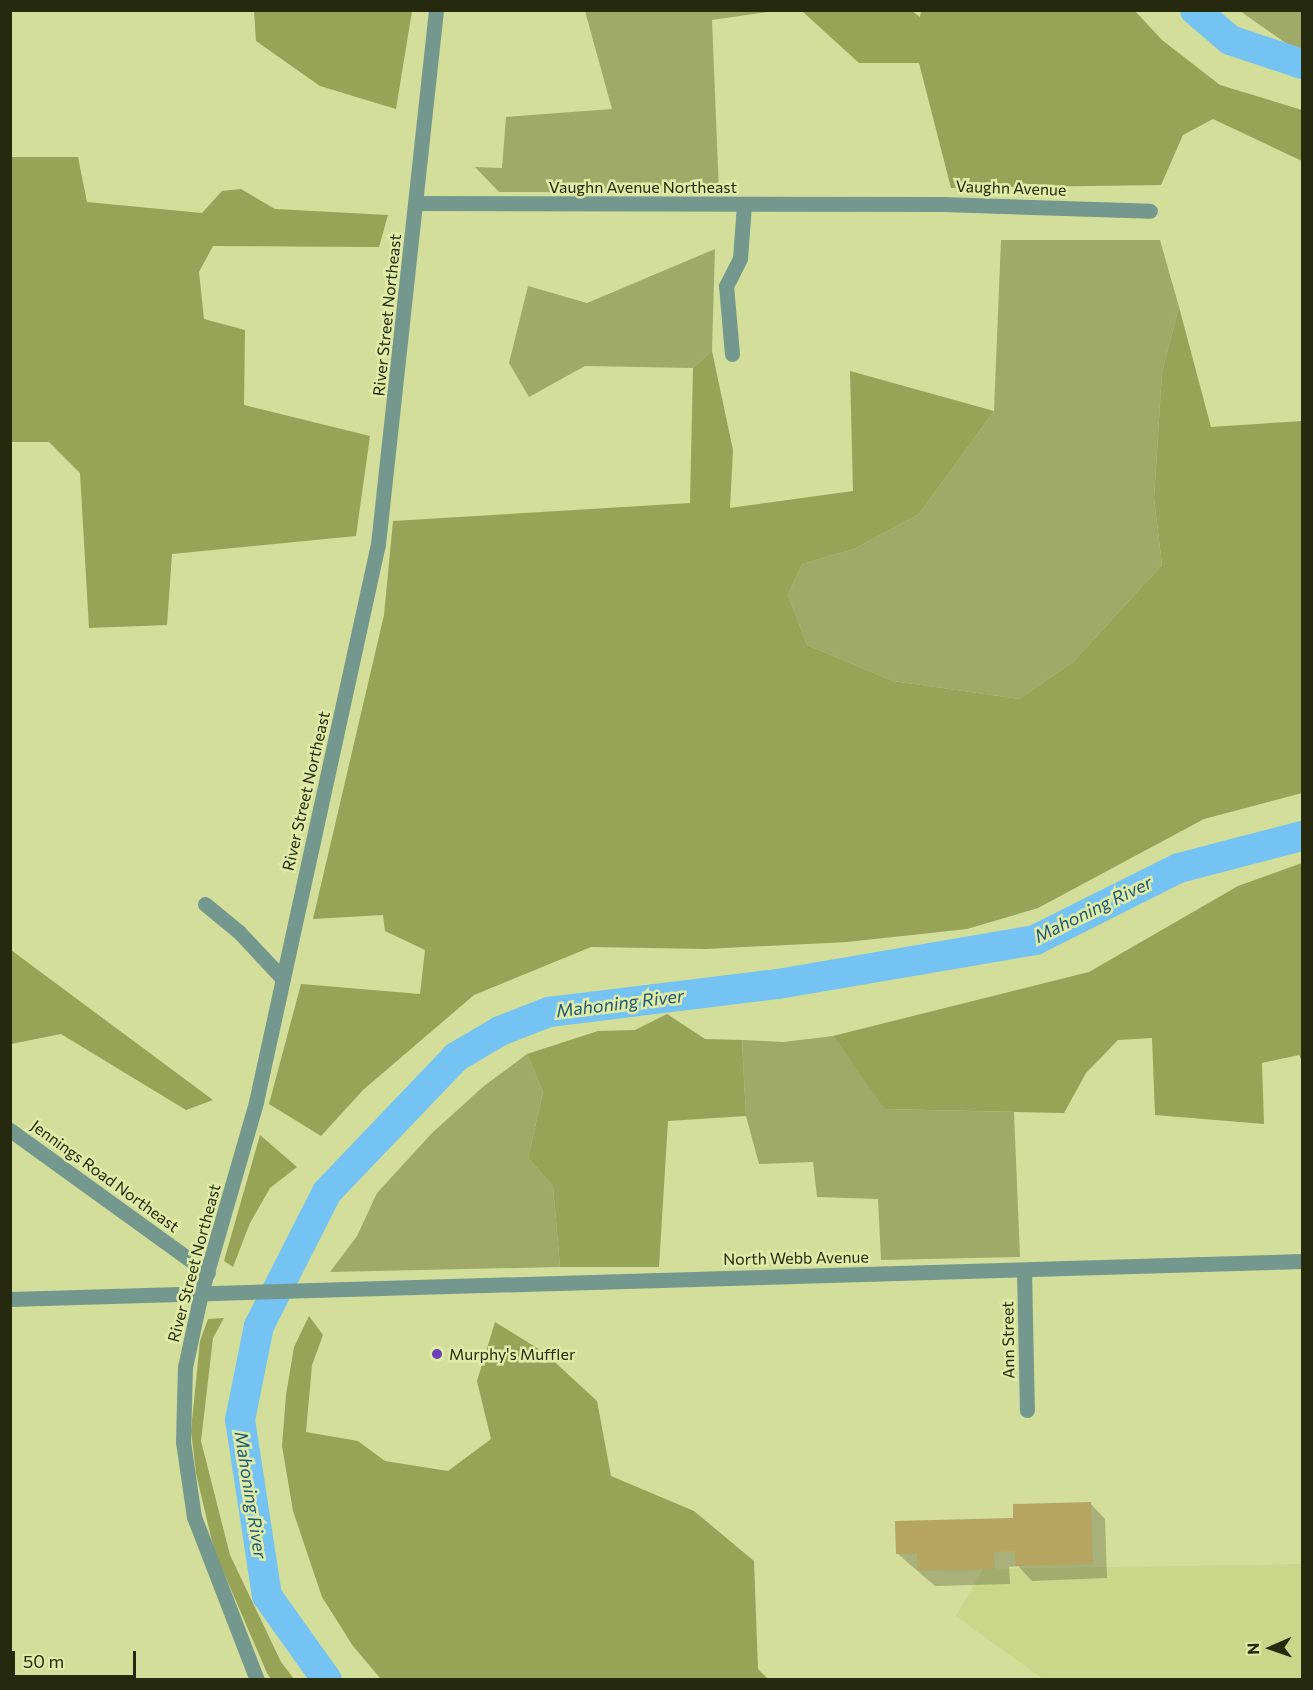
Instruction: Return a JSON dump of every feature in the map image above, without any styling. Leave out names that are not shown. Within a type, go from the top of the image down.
[{"type":"street","name":"River Street Northeast","points":[[257,1680],[211,1568],[189,1492],[182,1417],[186,1367],[201,1293],[251,1122],[378,544],[436,10]]},
{"type":"street","name":"Vaughn Avenue Northeast","points":[[415,203],[871,204]]},
{"type":"street","name":"Vaughn Avenue","points":[[871,204],[1150,211]]},
{"type":"street","points":[[732,354],[726,286],[740,258],[744,205]]},
{"type":"street","points":[[205,904],[239,932],[284,980]]},
{"type":"street","name":"Jennings Road Northeast","points":[[10,1130],[208,1273]]},
{"type":"street","name":"North Webb Avenue","points":[[10,1299],[1302,1262]]},
{"type":"street","name":"Ann Street","points":[[1024,1270],[1027,1410]]},
{"type":"shaded area","points":[[254,11],[412,11],[396,109],[320,86],[256,41]]},
{"type":"shaded area","points":[[585,11],[775,11],[712,20],[719,192],[499,192],[475,167],[502,168],[506,117],[612,109]]},
{"type":"shaded area","points":[[802,11],[912,11],[920,17],[921,11],[1135,11],[1162,40],[1220,85],[1302,110],[1302,161],[1213,119],[1183,135],[1161,185],[951,188],[919,63],[859,63]]},
{"type":"shaded area","points":[[1240,11],[1302,11],[1302,50],[1290,46]]},
{"type":"shaded area","points":[[11,157],[78,157],[87,202],[202,213],[222,191],[241,189],[275,209],[388,215],[379,247],[213,246],[199,272],[204,319],[245,330],[244,405],[370,436],[356,536],[172,554],[167,625],[89,628],[80,473],[49,442],[11,442]]},
{"type":"shaded area","points":[[1001,240],[1160,240],[1179,307],[1162,372],[1154,498],[1162,565],[1073,662],[1019,699],[893,681],[807,645],[788,595],[802,564],[854,549],[919,514],[994,411]]},
{"type":"shaded area","points":[[715,249],[712,351],[693,368],[585,366],[529,397],[509,363],[528,286],[587,303]]},
{"type":"shaded area","points":[[1179,307],[1211,427],[1302,421],[1302,793],[1204,819],[1038,908],[967,929],[847,942],[706,949],[591,947],[474,995],[363,1090],[321,1136],[269,1104],[301,984],[420,994],[425,950],[385,931],[383,915],[313,919],[384,615],[393,521],[690,503],[693,368],[712,351],[733,450],[730,508],[853,491],[850,371],[994,411],[919,514],[854,549],[802,564],[788,595],[807,645],[893,681],[1019,699],[1073,662],[1162,565],[1154,498],[1162,372]]},
{"type":"shaded area","points":[[1302,863],[1302,1061],[1299,1055],[1262,1063],[1264,1124],[1155,1115],[1152,1038],[1118,1040],[1086,1073],[1064,1113],[885,1109],[833,1036],[1089,972],[1238,886]]},
{"type":"shaded area","points":[[10,950],[213,1100],[186,1110],[61,1034],[11,1044]]},
{"type":"shaded area","points":[[667,1014],[705,1039],[742,1040],[746,1116],[668,1121],[659,1267],[560,1267],[553,1186],[528,1158],[543,1092],[527,1054],[598,1031],[635,1030]]},
{"type":"shaded area","points":[[833,1036],[886,1109],[1014,1112],[1020,1257],[881,1260],[878,1199],[817,1197],[813,1162],[759,1164],[746,1116],[742,1040],[783,1042]]},
{"type":"shaded area","points":[[527,1054],[543,1092],[528,1158],[553,1186],[560,1267],[330,1272],[357,1236],[377,1193],[432,1133],[484,1086]]},
{"type":"shaded area","points":[[260,1135],[297,1167],[270,1188],[250,1223],[233,1267],[224,1261]]},
{"type":"shaded area","points":[[309,1316],[323,1335],[312,1365],[306,1432],[358,1441],[385,1461],[448,1471],[491,1439],[477,1381],[495,1322],[545,1353],[597,1401],[611,1476],[694,1511],[754,1561],[758,1669],[768,1679],[381,1679],[353,1646],[322,1597],[293,1511],[282,1446],[286,1395],[294,1347]]},
{"type":"shaded area","points":[[224,1318],[213,1338],[201,1441],[230,1555],[281,1662],[294,1679],[271,1679],[267,1673],[214,1550],[196,1473],[191,1431],[200,1341],[208,1319]]},
{"type":"shaded area","points":[[1302,1564],[1302,1679],[1043,1679],[956,1616],[983,1569]]},
{"type":"building","points":[[1091,1502],[1093,1564],[1015,1566],[1015,1551],[994,1552],[995,1569],[918,1571],[917,1553],[896,1554],[895,1521],[1013,1518],[1013,1504]]},
{"type":"waterway","name":"Mahoning River","points":[[1195,10],[1230,40],[1302,64]]},
{"type":"waterway","name":"Mahoning River","points":[[327,1680],[267,1596],[240,1420],[259,1326],[327,1192],[456,1057],[500,1031],[549,1012],[778,984],[1035,940],[1179,868],[1302,836]]},
{"type":"place","name":"Murphy's Muffler","points":[[437,1354]]}]
